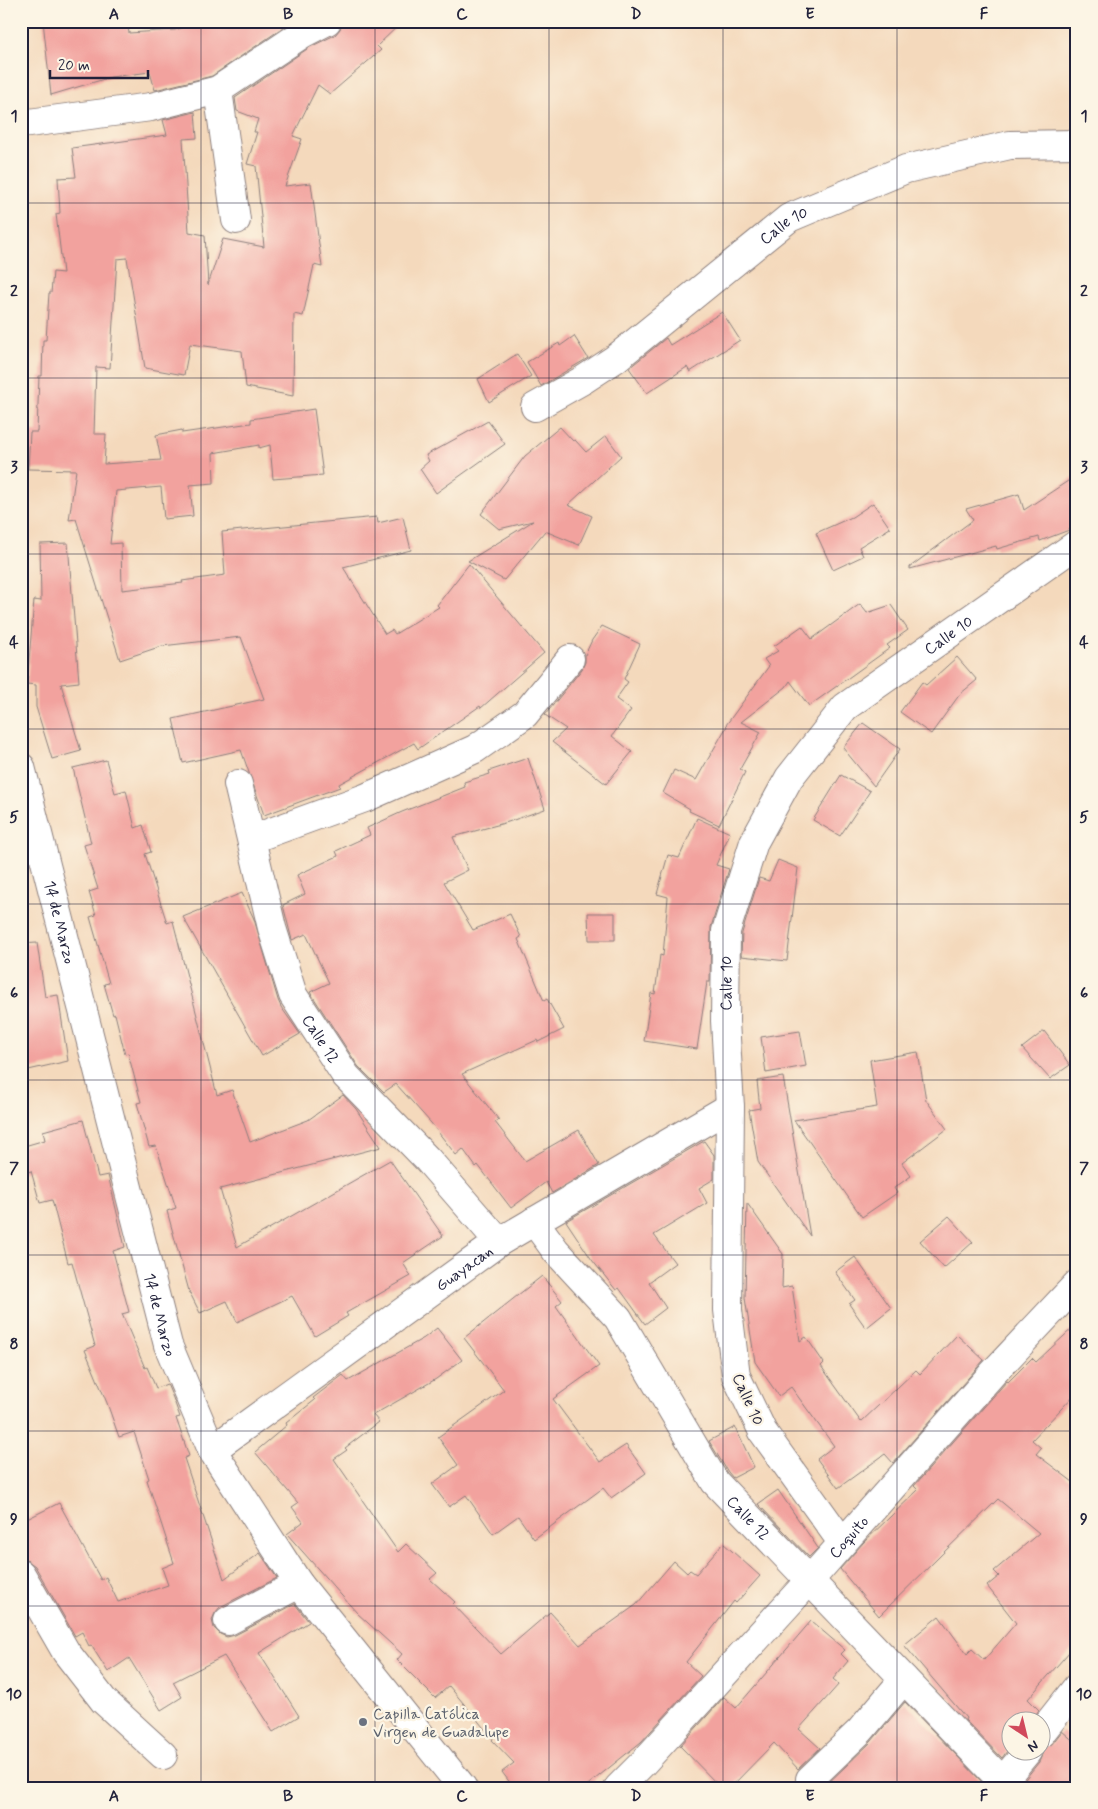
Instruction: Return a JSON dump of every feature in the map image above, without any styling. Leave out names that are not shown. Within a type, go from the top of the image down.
[{"type":"street","points":[[21,124],[151,108],[218,90],[302,34],[327,21]]},
{"type":"street","points":[[218,90],[236,220]]},
{"type":"street","name":"Calle 10","points":[[535,408],[584,380],[615,359],[789,218],[906,169],[1010,145],[1077,144]]},
{"type":"street","name":"Calle 10","points":[[842,1542],[763,1432],[736,1376],[728,1310],[730,1107],[725,1021],[726,931],[754,842],[789,778],[844,707],[1077,544]]},
{"type":"street","points":[[252,839],[365,798],[475,749],[525,714],[570,659]]},
{"type":"street","name":"14 de Marzo","points":[[21,767],[168,1345],[212,1450],[298,1584],[463,1788]]},
{"type":"street","name":"Calle 12","points":[[238,784],[272,928],[293,995],[346,1076],[428,1160],[499,1242]]},
{"type":"street","name":"Guayacan","points":[[212,1450],[499,1242],[730,1107]]},
{"type":"street","name":"Calle 12","points":[[534,1221],[556,1251],[618,1318],[715,1482],[904,1679],[1000,1785]]},
{"type":"street","name":"Coquito","points":[[618,1788],[809,1581],[993,1372],[1077,1284]]},
{"type":"street","points":[[21,1574],[66,1652],[104,1701],[163,1755]]},
{"type":"street","points":[[228,1621],[298,1584]]},
{"type":"street","points":[[810,1779],[860,1731],[904,1679]]},
{"type":"street","points":[[1050,1721],[1077,1687]]},
{"type":"street","points":[[1000,1785],[1019,1762]]},
{"type":"building","points":[[43,21],[127,21],[129,33],[175,30],[203,21],[293,21],[212,76],[155,90],[150,72],[111,77],[51,95]]},
{"type":"building","points":[[343,21],[403,21],[377,46],[381,50],[330,94],[318,85],[293,136],[302,139],[285,186],[311,183],[322,267],[314,265],[303,316],[294,314],[293,396],[246,387],[242,351],[190,344],[184,375],[145,368],[127,258],[117,259],[110,368],[96,367],[94,434],[106,434],[104,464],[161,460],[156,435],[182,430],[182,433],[251,423],[251,419],[314,409],[323,475],[273,479],[270,445],[259,448],[259,445],[213,453],[214,483],[190,485],[193,516],[164,519],[161,487],[116,491],[110,544],[121,543],[122,590],[183,583],[182,581],[225,575],[222,532],[377,517],[378,523],[403,517],[411,550],[343,567],[385,634],[392,630],[395,634],[439,607],[437,605],[469,564],[544,653],[481,708],[480,706],[418,749],[414,743],[339,784],[340,787],[264,815],[241,750],[183,763],[173,719],[264,699],[241,637],[162,646],[120,660],[76,519],[69,520],[76,470],[28,469],[30,432],[37,432],[39,376],[42,376],[43,340],[46,340],[49,293],[51,293],[53,272],[63,273],[56,214],[60,213],[58,178],[76,177],[72,148],[167,135],[163,120],[195,112],[197,138],[183,139],[189,232],[205,235],[208,285],[223,239],[264,247],[256,166],[247,164],[257,132],[254,132],[258,119],[237,111],[235,98],[310,47],[335,35]]},
{"type":"building","points":[[722,312],[740,340],[690,372],[687,367],[647,393],[629,368],[666,338],[670,345]]},
{"type":"building","points":[[574,336],[588,358],[541,386],[527,362],[559,343],[560,346]]},
{"type":"building","points":[[517,354],[531,376],[489,402],[478,379]]},
{"type":"building","points":[[488,421],[505,444],[436,493],[420,469],[429,461],[426,455]]},
{"type":"building","points":[[560,427],[586,452],[606,436],[621,456],[568,505],[592,516],[579,545],[545,531],[504,580],[468,561],[533,521],[499,529],[481,514],[525,456]]},
{"type":"building","points":[[1077,475],[1077,527],[1040,541],[1039,537],[997,549],[996,546],[910,569],[910,567],[973,520],[966,509],[1019,494],[1024,510]]},
{"type":"building","points":[[873,503],[890,528],[859,547],[863,556],[833,570],[816,533],[852,517]]},
{"type":"building","points":[[68,543],[79,682],[61,684],[81,751],[52,759],[36,707],[36,685],[27,684],[34,600],[41,601],[40,544]]},
{"type":"building","points":[[860,604],[867,613],[891,605],[908,630],[887,645],[890,648],[809,706],[790,681],[786,687],[741,722],[761,732],[740,769],[745,772],[719,825],[689,811],[690,809],[663,793],[674,770],[696,780],[726,725],[769,666],[764,659],[778,651],[774,646],[802,626],[812,639]]},
{"type":"building","points":[[602,626],[640,644],[624,679],[628,682],[616,699],[631,710],[612,736],[632,752],[606,784],[552,742],[566,729],[545,715],[582,669],[585,655],[592,640]]},
{"type":"building","points":[[957,657],[977,680],[960,694],[931,734],[900,712],[922,682],[926,685]]},
{"type":"building","points":[[863,723],[900,749],[874,786],[843,748]]},
{"type":"building","points":[[528,758],[545,809],[508,822],[453,837],[468,870],[444,882],[473,930],[510,914],[521,937],[518,939],[544,1001],[547,999],[564,1029],[462,1074],[499,1120],[495,1122],[525,1161],[579,1130],[599,1165],[552,1193],[546,1182],[511,1208],[478,1165],[476,1167],[463,1149],[456,1155],[431,1123],[396,1084],[384,1092],[358,1066],[310,992],[329,983],[306,934],[292,940],[283,905],[305,894],[297,875],[338,856],[336,851],[370,835],[367,828],[465,787],[464,782],[490,774],[489,771]]},
{"type":"building","points":[[106,760],[115,793],[126,790],[135,828],[143,825],[151,852],[145,854],[167,923],[173,921],[217,1095],[232,1090],[250,1142],[308,1120],[343,1095],[356,1109],[381,1147],[220,1189],[237,1247],[390,1160],[443,1236],[403,1263],[411,1276],[346,1313],[348,1316],[315,1336],[292,1296],[237,1322],[227,1301],[200,1313],[189,1291],[167,1211],[176,1208],[156,1146],[149,1147],[137,1103],[141,1102],[128,1053],[125,1054],[115,1014],[113,1015],[104,984],[109,983],[90,917],[96,915],[89,892],[98,889],[84,845],[91,843],[73,768]]},
{"type":"building","points":[[841,775],[870,791],[840,836],[813,820]]},
{"type":"building","points":[[697,818],[730,833],[716,865],[729,869],[711,927],[710,982],[707,982],[697,1049],[644,1041],[651,993],[655,994],[660,955],[663,956],[668,897],[657,894],[668,855],[679,858]]},
{"type":"building","points":[[778,860],[798,868],[787,961],[741,956],[742,933],[759,878],[769,881]]},
{"type":"building","points":[[242,893],[254,919],[278,1000],[300,1034],[262,1056],[183,917]]},
{"type":"building","points":[[588,913],[615,913],[615,940],[589,940]]},
{"type":"building","points":[[37,943],[45,997],[58,995],[68,1061],[24,1071],[21,1055],[21,944]]},
{"type":"building","points":[[800,1031],[806,1066],[766,1073],[761,1037]]},
{"type":"building","points":[[1044,1031],[1070,1065],[1050,1079],[1022,1048]]},
{"type":"building","points":[[918,1052],[926,1100],[947,1129],[902,1163],[911,1176],[894,1188],[897,1193],[862,1217],[794,1120],[877,1107],[870,1060]]},
{"type":"building","points":[[783,1077],[810,1236],[758,1162],[749,1110],[760,1108],[757,1081]]},
{"type":"building","points":[[83,1120],[98,1177],[108,1175],[125,1247],[113,1251],[129,1312],[122,1314],[145,1368],[147,1367],[156,1388],[167,1384],[173,1398],[180,1417],[176,1418],[189,1456],[184,1458],[224,1579],[260,1553],[277,1578],[220,1607],[212,1620],[214,1628],[220,1634],[227,1637],[235,1635],[295,1604],[309,1622],[259,1653],[299,1716],[273,1732],[224,1656],[173,1682],[182,1697],[161,1710],[129,1658],[108,1672],[91,1645],[89,1646],[82,1632],[75,1636],[35,1566],[21,1556],[21,1522],[59,1503],[101,1580],[106,1577],[118,1602],[168,1585],[162,1568],[174,1563],[147,1480],[149,1479],[134,1432],[119,1437],[85,1350],[95,1346],[72,1262],[68,1263],[52,1200],[40,1203],[31,1171],[21,1174],[21,1147],[45,1140],[43,1131]]},
{"type":"building","points":[[704,1141],[714,1155],[714,1179],[699,1188],[707,1203],[654,1235],[675,1263],[649,1282],[666,1308],[645,1324],[619,1288],[616,1290],[592,1260],[566,1221]]},
{"type":"building","points":[[747,1203],[783,1254],[782,1288],[792,1286],[800,1341],[806,1337],[824,1363],[821,1366],[861,1422],[916,1370],[920,1374],[957,1335],[984,1360],[893,1463],[885,1454],[838,1488],[817,1459],[834,1446],[791,1387],[779,1396],[755,1362],[745,1298]]},
{"type":"building","points":[[949,1216],[973,1242],[944,1268],[920,1241]]},
{"type":"building","points":[[855,1257],[891,1308],[866,1328],[849,1304],[855,1300],[835,1272]]},
{"type":"building","points":[[542,1276],[562,1301],[556,1306],[599,1366],[553,1399],[600,1462],[626,1445],[646,1473],[611,1498],[603,1488],[534,1539],[518,1516],[493,1534],[466,1495],[449,1507],[432,1484],[458,1465],[438,1437],[504,1390],[464,1338]]},
{"type":"building","points":[[1077,1324],[1077,1392],[1032,1440],[1041,1448],[1036,1454],[1077,1485],[1077,1643],[1028,1699],[1039,1710],[1038,1712],[1000,1712],[1000,1756],[965,1720],[966,1718],[904,1645],[939,1616],[967,1654],[972,1649],[984,1660],[1016,1623],[987,1586],[999,1576],[994,1571],[1039,1533],[998,1499],[879,1616],[840,1569],[863,1543],[918,1490],[914,1486],[1007,1381],[1032,1358],[1036,1362]]},
{"type":"building","points":[[437,1328],[462,1360],[436,1379],[373,1415],[379,1422],[345,1448],[347,1450],[334,1459],[398,1552],[406,1544],[437,1573],[430,1579],[455,1602],[453,1604],[501,1654],[550,1612],[580,1645],[636,1605],[674,1561],[687,1573],[690,1570],[696,1574],[723,1543],[760,1576],[736,1603],[734,1601],[686,1662],[701,1676],[641,1742],[584,1788],[514,1788],[502,1772],[514,1763],[492,1740],[449,1686],[435,1698],[397,1660],[402,1654],[357,1613],[287,1534],[303,1522],[292,1507],[298,1503],[255,1452],[287,1425],[286,1423],[315,1400],[313,1398],[343,1375],[348,1381],[424,1338]]},
{"type":"building","points":[[735,1427],[754,1467],[733,1478],[709,1441]]},
{"type":"building","points":[[778,1490],[818,1548],[809,1557],[758,1504]]},
{"type":"building","points":[[811,1621],[845,1650],[841,1654],[848,1661],[833,1679],[839,1684],[799,1729],[820,1748],[798,1769],[774,1743],[730,1788],[721,1788],[680,1746],[724,1697],[736,1708]]},
{"type":"building","points":[[905,1702],[983,1783],[982,1788],[823,1788],[871,1742]]},
{"type":"building","points":[[1062,1731],[1077,1744],[1077,1788],[1018,1788],[1039,1762],[1050,1762],[1050,1745]]},
{"type":"place","name":"Capilla Católica Virgen de Guadalupe","points":[[363,1722]]}]
